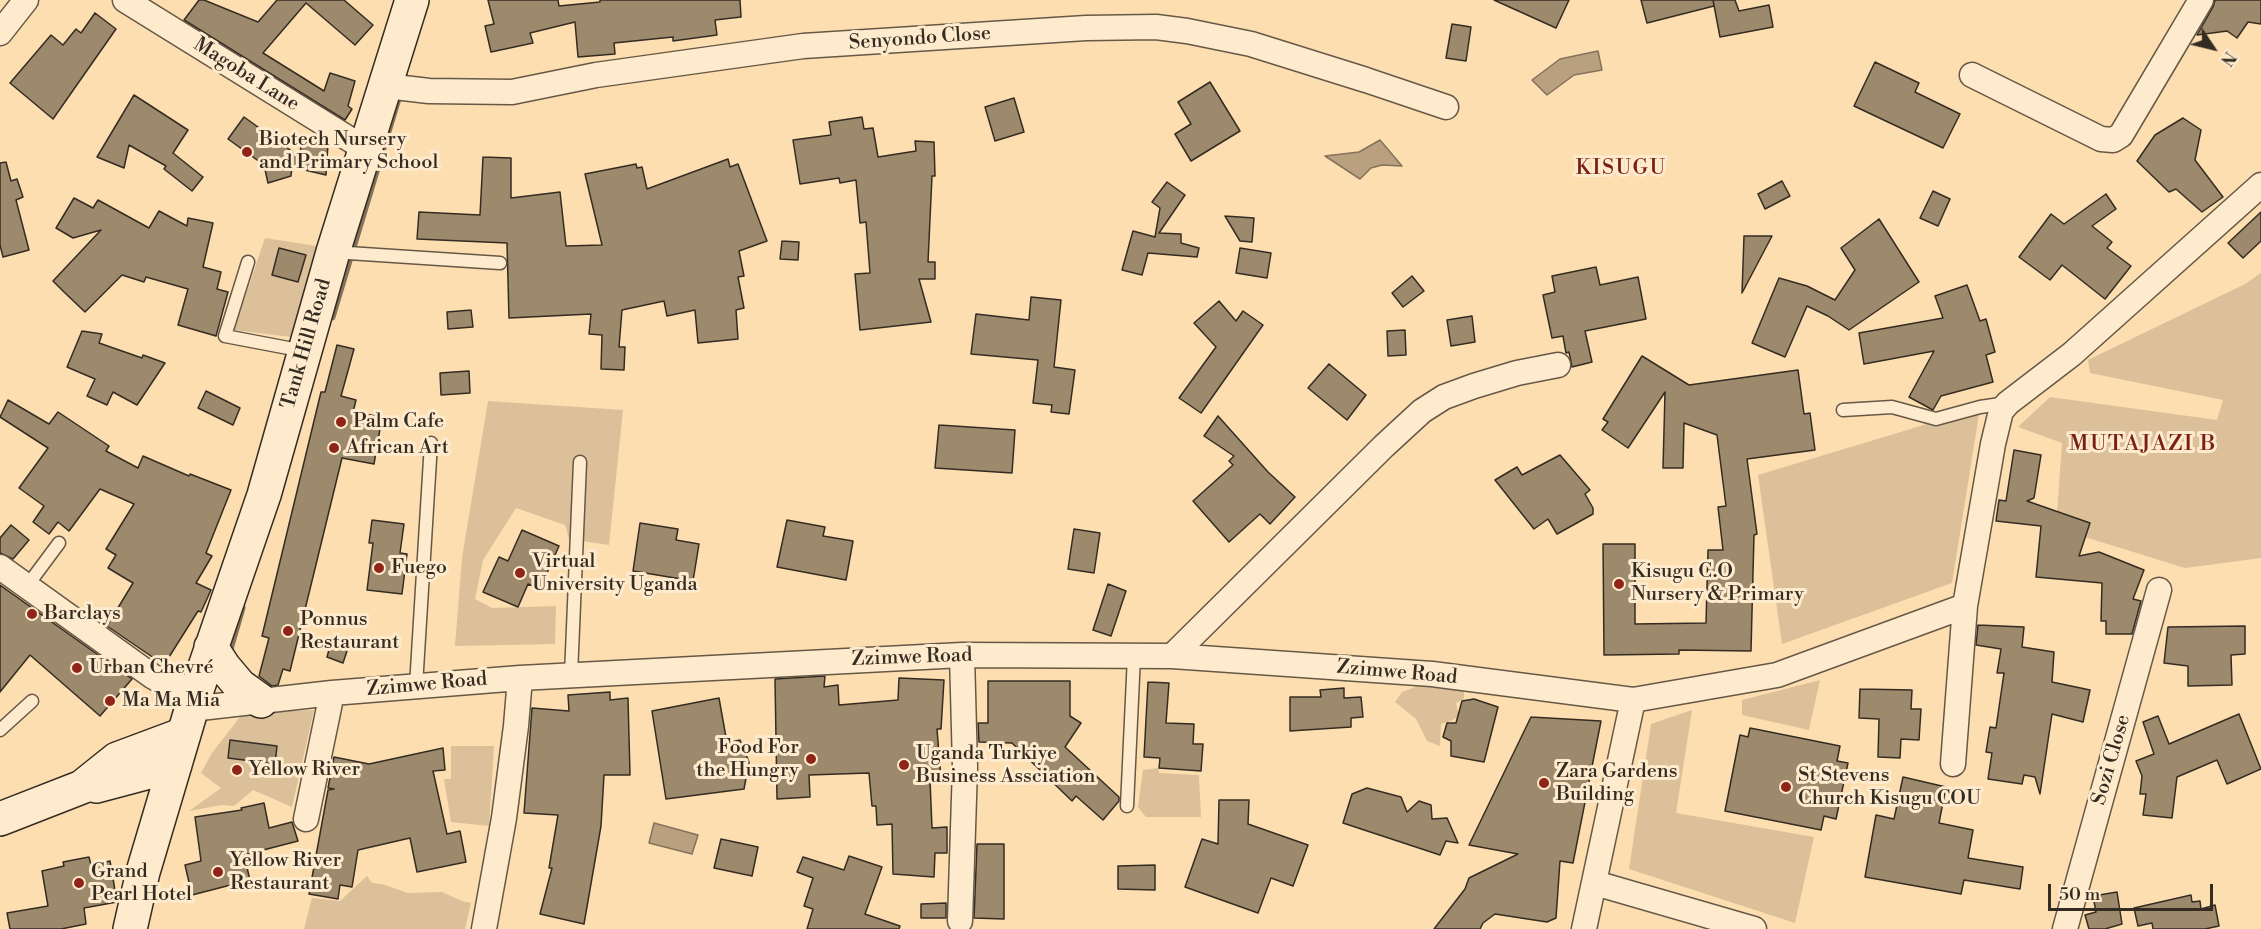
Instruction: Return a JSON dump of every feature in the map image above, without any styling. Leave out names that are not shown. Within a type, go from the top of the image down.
[{"type":"street","points":[[0,33],[26,0]]},
{"type":"street","name":"Magoba Lane","points":[[125,0],[367,150]]},
{"type":"street","name":"Tank Hill Road","points":[[130,929],[144,872],[192,707],[264,495],[333,252],[367,150],[412,0]]},
{"type":"street","points":[[1972,75],[2102,139],[2113,140],[2121,135],[2201,0]]},
{"type":"street","name":"Senyondo Close","points":[[386,86],[429,91],[512,92],[596,75],[803,46],[1086,28],[1156,27],[1251,44],[1446,107]]},
{"type":"street","points":[[1953,764],[1965,606],[1998,419],[2008,403],[2064,360],[2261,185]]},
{"type":"street","points":[[1172,656],[1422,411],[1444,397],[1474,386],[1517,373],[1558,365]]},
{"type":"street","name":"Zzimwe Road","points":[[0,567],[152,676],[173,686],[192,707],[520,678],[962,655],[1172,656],[1432,674],[1633,700],[1777,675],[1965,606]]},
{"type":"street","name":"Sozi Close","points":[[2065,929],[2159,590]]},
{"type":"street","points":[[212,646],[224,667],[240,686],[261,701]]},
{"type":"street","points":[[960,925],[965,767],[962,655]]},
{"type":"street","points":[[484,929],[506,807],[520,678]]},
{"type":"street","points":[[306,819],[332,693]]},
{"type":"street","points":[[1584,929],[1633,700]]},
{"type":"street","points":[[0,819],[82,787],[117,759],[192,707]]},
{"type":"street","points":[[82,787],[102,786],[175,765]]},
{"type":"street","points":[[1595,883],[1754,929]]},
{"type":"lane","points":[[333,252],[500,263]]},
{"type":"lane","points":[[248,262],[225,336],[305,351]]},
{"type":"lane","points":[[1843,410],[1892,407],[1936,419],[1980,407],[2008,403]]},
{"type":"lane","points":[[416,686],[431,443]]},
{"type":"lane","points":[[571,675],[580,462]]},
{"type":"lane","points":[[27,586],[58,543]]},
{"type":"lane","points":[[1127,806],[1134,656]]},
{"type":"lane","points":[[0,730],[32,701]]},
{"type":"shaded area","points":[[1598,51],[1602,70],[1574,75],[1547,95],[1532,80],[1560,59]]},
{"type":"shaded area","points":[[1380,140],[1402,166],[1382,165],[1371,168],[1360,179],[1325,156],[1359,152]]},
{"type":"shaded area","points":[[265,238],[323,247],[291,337],[234,330]]},
{"type":"shaded area","points":[[2261,273],[2261,558],[2185,568],[2056,528],[2062,443],[2018,427],[2050,397],[2217,420],[2223,400],[2090,373],[2088,360],[2245,284]]},
{"type":"shaded area","points":[[488,401],[623,410],[609,545],[569,539],[565,525],[516,508],[483,560],[475,599],[492,608],[556,606],[555,644],[455,646],[462,558]]},
{"type":"shaded area","points":[[1980,408],[1952,583],[1782,644],[1758,475]]},
{"type":"shaded area","points":[[1820,680],[1809,730],[1742,715],[1742,700]]},
{"type":"shaded area","points":[[1424,684],[1464,690],[1464,699],[1456,703],[1459,716],[1441,724],[1440,746],[1427,741],[1416,719],[1395,702],[1402,692]]},
{"type":"shaded area","points":[[314,710],[292,807],[253,790],[234,806],[221,805],[189,811],[221,788],[201,773],[212,753],[243,713]]},
{"type":"shaded area","points":[[1692,710],[1676,813],[1814,837],[1795,923],[1629,869],[1651,724]]},
{"type":"shaded area","points":[[451,746],[494,746],[489,826],[451,822],[444,779],[451,779]]},
{"type":"shaded area","points":[[1159,768],[1159,773],[1199,775],[1201,817],[1146,817],[1138,807],[1143,770]]},
{"type":"shaded area","points":[[654,823],[698,835],[692,854],[649,843]]},
{"type":"shaded area","points":[[367,876],[372,883],[408,893],[442,892],[471,903],[465,929],[304,929],[312,898],[340,901]]},
{"type":"building","points":[[199,0],[258,22],[277,0],[344,0],[373,25],[355,45],[306,3],[263,53],[324,91],[330,73],[355,81],[348,106],[352,109],[345,120],[184,20]]},
{"type":"building","points":[[488,0],[558,0],[559,6],[600,2],[600,0],[740,0],[741,17],[715,20],[717,35],[673,41],[673,37],[614,43],[615,54],[578,57],[575,22],[530,33],[533,43],[491,52],[485,26],[494,24]]},
{"type":"building","points":[[1494,0],[1569,0],[1556,28]]},
{"type":"building","points":[[1641,0],[1713,0],[1714,6],[1647,23]]},
{"type":"building","points":[[1713,0],[1735,0],[1739,11],[1769,5],[1773,27],[1720,37]]},
{"type":"building","points":[[2215,0],[2261,0],[2261,24],[2248,22],[2237,38],[2227,31],[2197,35]]},
{"type":"building","points":[[95,13],[116,29],[53,119],[10,83],[51,35],[63,45],[76,29],[81,33]]},
{"type":"building","points":[[1452,24],[1471,27],[1466,61],[1446,58]]},
{"type":"building","points":[[1875,62],[1919,83],[1915,92],[1960,114],[1943,148],[1854,106]]},
{"type":"building","points":[[1210,82],[1240,131],[1191,161],[1175,134],[1191,124],[1178,102]]},
{"type":"building","points":[[134,95],[188,130],[173,153],[203,177],[192,191],[164,169],[166,166],[129,145],[124,168],[97,157]]},
{"type":"building","points":[[1014,98],[1024,132],[995,141],[985,107]]},
{"type":"building","points":[[244,117],[300,157],[301,143],[328,144],[326,175],[292,167],[291,176],[268,183],[264,165],[228,139]]},
{"type":"building","points":[[862,117],[864,129],[873,128],[878,157],[916,151],[915,141],[934,142],[935,176],[932,176],[928,262],[935,262],[935,279],[919,279],[931,322],[860,330],[855,274],[870,273],[866,222],[860,223],[856,180],[840,183],[839,178],[800,184],[793,140],[831,135],[829,122]]},
{"type":"building","points":[[2183,118],[2201,130],[2195,160],[2223,197],[2202,212],[2176,189],[2169,192],[2137,161],[2155,135]]},
{"type":"building","points":[[483,157],[511,158],[511,198],[560,192],[566,246],[602,245],[585,174],[636,164],[637,168],[642,167],[647,189],[728,159],[730,167],[738,164],[767,241],[739,251],[744,276],[738,277],[744,308],[736,310],[738,339],[698,343],[695,310],[667,316],[664,301],[622,310],[619,347],[625,347],[624,370],[601,369],[602,335],[589,334],[591,314],[509,318],[507,243],[417,239],[419,212],[480,215]]},
{"type":"building","points":[[6,162],[11,181],[17,179],[23,197],[16,200],[29,250],[3,257],[0,245],[0,163]]},
{"type":"building","points":[[1782,181],[1790,196],[1765,209],[1758,194]]},
{"type":"building","points":[[1167,182],[1185,195],[1159,233],[1181,234],[1181,243],[1199,248],[1197,257],[1148,253],[1142,275],[1122,270],[1133,231],[1155,237],[1160,208],[1152,202]]},
{"type":"building","points":[[1933,191],[1950,199],[1938,226],[1920,218]]},
{"type":"building","points":[[2106,194],[2116,209],[2092,226],[2112,242],[2107,248],[2131,266],[2105,299],[2062,265],[2050,280],[2019,257],[2051,214],[2064,224]]},
{"type":"building","points":[[74,198],[93,208],[98,200],[149,228],[159,211],[187,226],[188,218],[213,223],[203,267],[221,272],[217,289],[228,292],[216,336],[178,325],[188,289],[146,277],[144,282],[122,275],[85,312],[64,292],[53,281],[101,230],[73,238],[56,228]]},
{"type":"building","points":[[2261,212],[2261,241],[2243,258],[2228,243]]},
{"type":"building","points":[[1225,216],[1254,218],[1252,242],[1240,241]]},
{"type":"building","points":[[1879,219],[1919,282],[1849,330],[1807,306],[1785,357],[1752,343],[1779,278],[1807,286],[1835,300],[1855,270],[1841,248]]},
{"type":"building","points":[[1744,236],[1772,236],[1742,293]]},
{"type":"building","points":[[782,241],[799,242],[798,260],[780,259]]},
{"type":"building","points":[[279,248],[306,255],[298,282],[272,275]]},
{"type":"building","points":[[1240,248],[1271,253],[1267,278],[1236,273]]},
{"type":"building","points":[[1596,267],[1600,285],[1638,277],[1646,319],[1585,331],[1592,362],[1572,367],[1569,352],[1566,353],[1563,336],[1552,338],[1543,295],[1555,292],[1552,276]]},
{"type":"building","points":[[1412,276],[1424,291],[1403,307],[1392,293]]},
{"type":"building","points":[[1967,285],[1980,321],[1986,319],[1995,352],[1986,355],[1993,382],[1941,396],[1933,410],[1909,397],[1934,351],[1864,364],[1859,333],[1943,318],[1935,296]]},
{"type":"building","points":[[1031,297],[1061,300],[1054,367],[1075,370],[1069,414],[1051,412],[1052,405],[1033,403],[1038,360],[971,354],[976,314],[1029,320]]},
{"type":"building","points":[[1219,301],[1236,321],[1243,311],[1263,325],[1201,413],[1179,398],[1216,347],[1194,323]]},
{"type":"building","points":[[471,310],[473,327],[448,329],[447,312]]},
{"type":"building","points":[[1472,316],[1475,342],[1451,346],[1447,320]]},
{"type":"building","points":[[1405,330],[1406,355],[1388,356],[1387,331]]},
{"type":"building","points":[[82,331],[102,334],[99,343],[142,358],[143,355],[165,363],[137,405],[113,392],[107,405],[87,396],[95,379],[67,367]]},
{"type":"building","points":[[337,345],[354,349],[341,396],[356,400],[353,412],[382,417],[374,464],[342,458],[290,671],[283,669],[278,685],[272,686],[259,676],[269,638],[262,636],[321,392],[325,392]]},
{"type":"building","points":[[1642,356],[1689,385],[1798,370],[1804,414],[1810,413],[1815,450],[1747,459],[1757,534],[1754,535],[1751,651],[1679,650],[1679,654],[1604,655],[1603,544],[1635,544],[1635,624],[1706,623],[1708,550],[1723,550],[1718,507],[1726,506],[1717,435],[1684,423],[1683,468],[1663,468],[1665,392],[1628,448],[1602,430],[1608,422],[1603,419]]},
{"type":"building","points":[[1329,364],[1366,395],[1347,420],[1308,388]]},
{"type":"building","points":[[469,371],[470,393],[441,395],[440,373]]},
{"type":"building","points":[[206,391],[240,408],[233,425],[198,408]]},
{"type":"building","points":[[8,400],[49,424],[58,412],[109,446],[106,451],[138,468],[143,456],[189,476],[190,474],[231,490],[206,553],[212,556],[196,583],[211,590],[201,612],[198,611],[164,665],[107,626],[133,583],[108,568],[116,555],[106,549],[134,504],[100,489],[69,531],[58,522],[49,534],[33,522],[44,506],[19,488],[48,448],[0,417]]},
{"type":"building","points":[[1218,416],[1268,472],[1295,497],[1270,524],[1260,514],[1229,542],[1193,501],[1233,465],[1229,461],[1234,456],[1204,436]]},
{"type":"building","points":[[939,425],[1015,430],[1012,473],[935,468]]},
{"type":"building","points":[[2014,450],[2041,455],[2034,498],[2027,501],[2090,523],[2079,556],[2099,552],[2144,570],[2133,599],[2141,601],[2132,634],[2106,634],[2106,621],[2101,621],[2102,583],[2036,577],[2041,526],[1996,521],[1999,500],[2006,501]]},
{"type":"building","points":[[1560,455],[1590,490],[1585,494],[1593,508],[1593,514],[1557,534],[1548,519],[1534,529],[1495,480],[1517,467],[1522,475]]},
{"type":"building","points":[[372,520],[404,524],[400,553],[407,554],[402,594],[367,590],[373,543],[369,543]]},
{"type":"building","points":[[787,520],[825,527],[823,536],[853,541],[846,580],[777,567]]},
{"type":"building","points":[[640,523],[678,529],[676,540],[699,544],[693,581],[633,571]]},
{"type":"building","points":[[11,525],[29,540],[13,559],[0,553],[0,538]]},
{"type":"building","points":[[1074,529],[1100,533],[1094,573],[1068,569]]},
{"type":"building","name":"Virtual University Uganda","points":[[522,530],[559,546],[540,589],[528,584],[518,607],[483,592],[499,557],[508,561]]},
{"type":"building","points":[[1108,584],[1126,591],[1111,636],[1093,630]]},
{"type":"building","points":[[0,585],[132,679],[100,716],[30,655],[0,692]]},
{"type":"building","points":[[1978,625],[2024,627],[2022,647],[2054,652],[2052,682],[2090,690],[2083,722],[2052,714],[2040,794],[2035,777],[2024,775],[2022,784],[1988,779],[1992,753],[1986,752],[1990,727],[1996,728],[2004,673],[1997,673],[2001,649],[1976,645]]},
{"type":"building","points":[[2245,626],[2245,654],[2231,655],[2232,685],[2188,686],[2188,666],[2164,663],[2168,627]]},
{"type":"building","points":[[332,639],[349,645],[343,663],[327,657]]},
{"type":"building","points":[[825,676],[824,687],[838,685],[839,705],[898,700],[899,678],[944,680],[941,729],[937,729],[941,779],[930,780],[932,828],[947,827],[947,853],[935,853],[934,877],[893,874],[892,824],[877,825],[876,806],[872,806],[869,773],[809,775],[810,797],[777,799],[775,679]]},
{"type":"building","points":[[988,681],[1070,681],[1070,716],[1081,723],[1065,747],[1119,797],[1119,801],[1103,820],[1076,796],[1072,801],[1012,743],[979,742],[978,723],[988,723]]},
{"type":"building","points":[[1148,682],[1169,683],[1166,723],[1194,724],[1193,744],[1203,744],[1201,771],[1159,768],[1160,758],[1144,757]]},
{"type":"building","points":[[1344,688],[1344,698],[1361,697],[1363,717],[1351,718],[1351,727],[1290,731],[1290,697],[1321,697],[1320,690]]},
{"type":"building","points":[[1860,689],[1912,690],[1911,709],[1921,709],[1919,740],[1901,739],[1900,758],[1878,757],[1879,719],[1859,718]]},
{"type":"building","points":[[610,692],[610,700],[628,698],[630,775],[604,775],[601,826],[584,924],[540,914],[552,868],[549,868],[558,815],[524,813],[532,708],[569,711],[568,695]]},
{"type":"building","points":[[719,698],[727,743],[740,740],[749,762],[744,789],[666,799],[652,711]]},
{"type":"building","points":[[1474,699],[1498,707],[1484,762],[1451,756],[1451,741],[1443,737],[1447,723],[1456,723],[1462,701]]},
{"type":"building","points":[[2239,714],[2261,769],[2227,784],[2217,760],[2177,777],[2172,818],[2143,815],[2146,794],[2140,794],[2142,776],[2136,761],[2154,754],[2143,722],[2158,716],[2169,744]]},
{"type":"building","name":"Zara Gardens Building","points":[[1531,717],[1601,721],[1573,863],[1560,861],[1556,918],[1547,922],[1495,914],[1483,923],[1480,929],[1434,929],[1465,889],[1469,878],[1518,854],[1469,845]]},
{"type":"building","name":"St Stevens Church Kisugu COU","points":[[1750,728],[1840,746],[1837,761],[1848,763],[1836,819],[1824,816],[1821,830],[1725,811],[1740,735],[1748,737]]},
{"type":"building","points":[[230,740],[277,746],[275,764],[228,758]]},
{"type":"building","points":[[443,748],[445,770],[433,771],[447,834],[460,831],[466,862],[417,872],[410,838],[358,850],[352,887],[340,885],[338,899],[309,894],[328,790],[334,789],[328,788],[334,757],[369,764]]},
{"type":"building","points":[[1903,777],[1946,787],[1939,823],[1973,830],[1968,858],[2023,867],[2020,889],[1964,880],[1961,894],[1865,877],[1876,815],[1894,819]]},
{"type":"building","points":[[1367,788],[1401,797],[1407,812],[1419,801],[1431,805],[1432,819],[1447,818],[1458,843],[1446,841],[1440,855],[1343,823],[1352,794]]},
{"type":"building","points":[[1219,800],[1249,800],[1248,824],[1308,845],[1293,886],[1271,878],[1258,913],[1185,887],[1202,839],[1218,844]]},
{"type":"building","points":[[264,803],[269,828],[292,822],[298,841],[244,855],[250,880],[192,895],[185,865],[201,861],[195,817],[242,810],[241,808]]},
{"type":"building","points":[[721,839],[758,847],[752,876],[714,868]]},
{"type":"building","points":[[977,844],[1004,844],[1004,919],[974,918]]},
{"type":"building","points":[[849,856],[882,867],[865,914],[900,926],[899,929],[807,929],[813,909],[804,906],[813,878],[797,872],[803,857],[844,870]]},
{"type":"building","name":"Grand Pearl Hotel","points":[[89,857],[91,865],[110,861],[117,902],[84,908],[86,924],[61,929],[10,929],[7,913],[48,906],[42,871],[64,866],[63,862]]},
{"type":"building","points":[[1155,865],[1155,890],[1118,889],[1118,866]]},
{"type":"building","points":[[2117,892],[2122,924],[2105,929],[2089,929],[2085,915],[2096,912],[2093,896]]},
{"type":"building","points":[[2191,895],[2192,902],[2200,901],[2201,909],[2215,905],[2219,926],[2205,929],[2153,929],[2152,923],[2138,926],[2134,908]]},
{"type":"building","points":[[946,903],[946,918],[921,918],[921,904]]},
{"type":"waterway","points":[[332,317],[400,92]]},
{"type":"waterway","points":[[230,649],[242,608]]},
{"type":"place","name":"Biotech Nursery and Primary School","points":[[247,152]]},
{"type":"place","name":"Palm Cafe","points":[[341,422]]},
{"type":"place","name":"African Art","points":[[334,448]]},
{"type":"place","name":"Fuego","points":[[379,568]]},
{"type":"place","name":"Virtual University Uganda","points":[[520,573]]},
{"type":"place","name":"Kisugu C.O Nursery & Primary","points":[[1619,584]]},
{"type":"place","name":"Barclays","points":[[32,614]]},
{"type":"place","name":"Ponnus Restaurant","points":[[288,631]]},
{"type":"place","name":"Urban Chevré","points":[[77,668]]},
{"type":"place","name":"Ma Ma Mia","points":[[110,701]]},
{"type":"place","name":"Food For the Hungry","points":[[811,759]]},
{"type":"place","name":"Uganda Turkiye Business Assciation","points":[[904,765]]},
{"type":"place","name":"Yellow River","points":[[237,770]]},
{"type":"place","name":"Zara Gardens Building","points":[[1544,783]]},
{"type":"place","name":"St Stevens Church Kisugu COU","points":[[1786,787]]},
{"type":"place","name":"Yellow River Restaurant","points":[[218,872]]},
{"type":"place","name":"Grand Pearl Hotel","points":[[79,883]]},
{"type":"district","name":"KISUGU","points":[[1621,169]]},
{"type":"district","name":"MUTAJAZI B","points":[[2143,445]]}]
